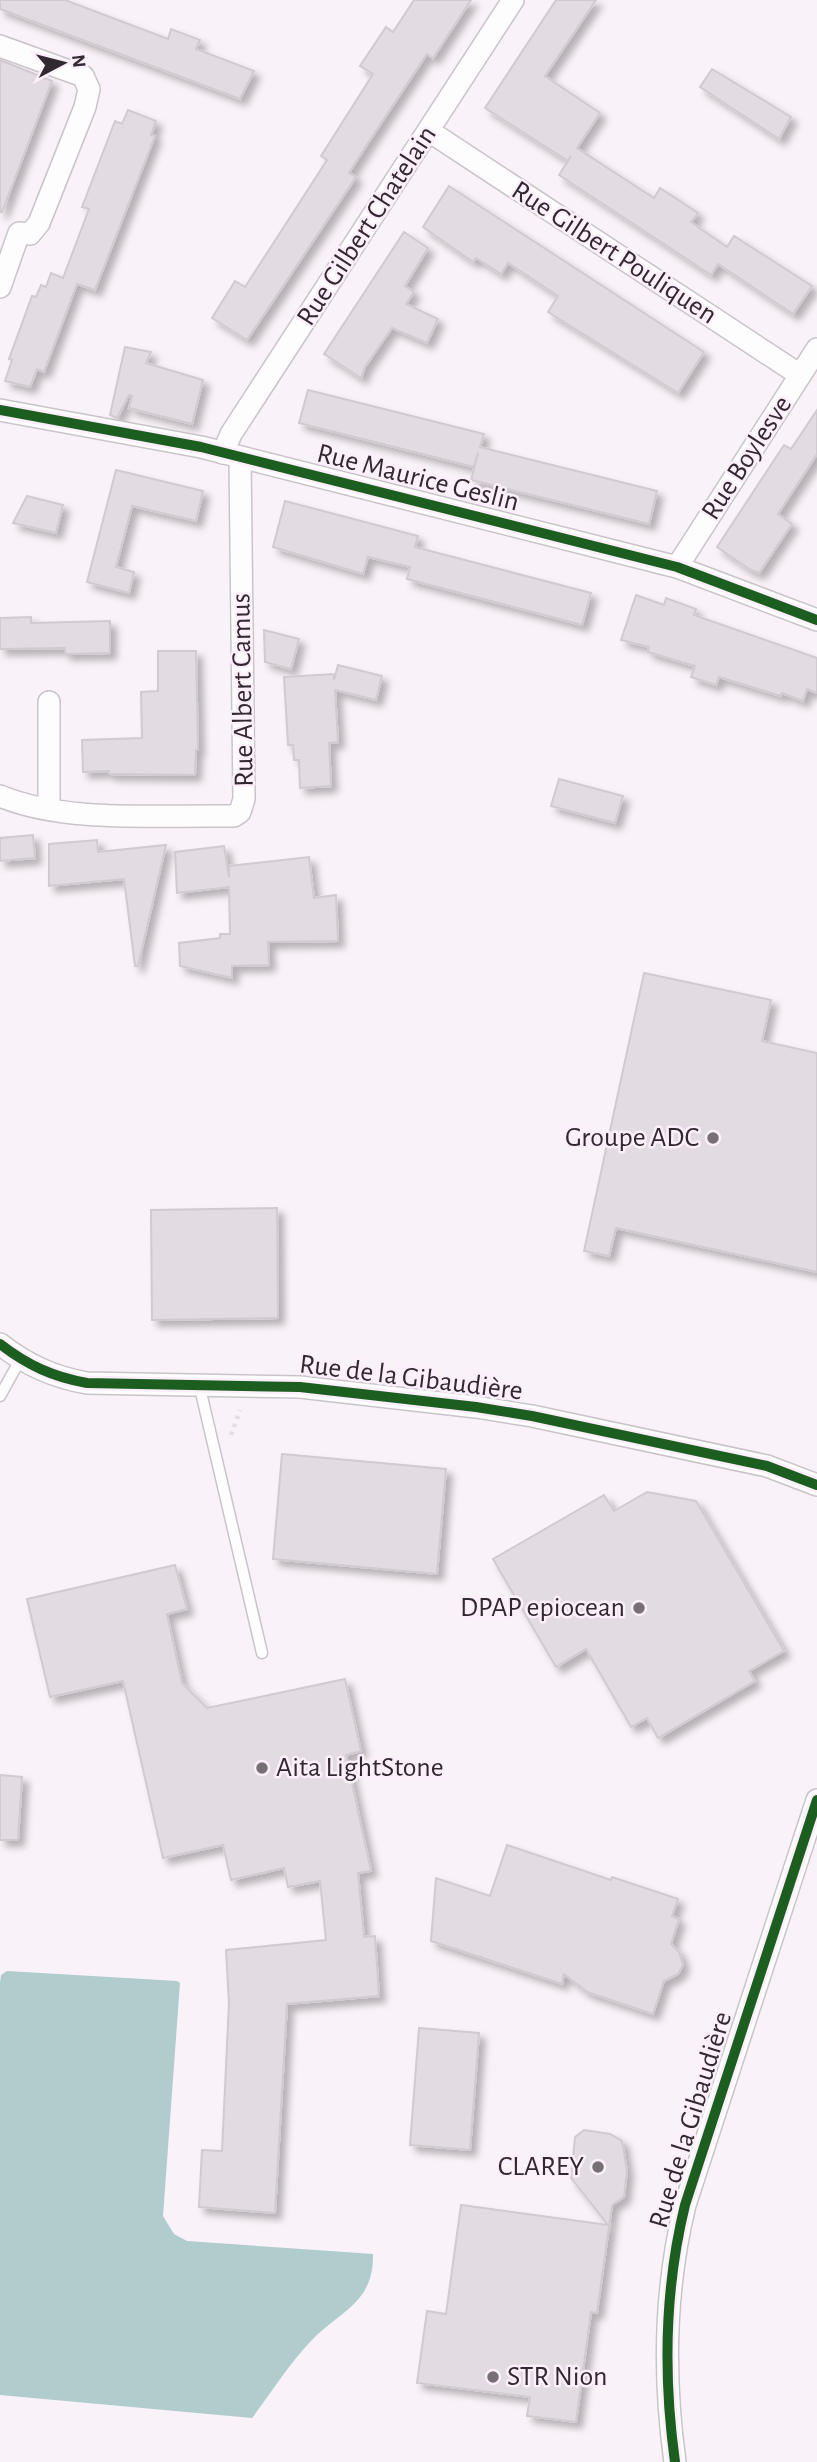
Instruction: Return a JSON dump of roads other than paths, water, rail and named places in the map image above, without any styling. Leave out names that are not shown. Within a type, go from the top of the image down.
[{"type":"street","name":"Rue Gilbert Chatelain","points":[[232,456],[231,434],[513,0]]},
{"type":"street","points":[[0,46],[83,76],[89,89],[85,107],[40,223],[30,234],[19,233],[0,287]]},
{"type":"street","name":"Rue Gilbert Pouliquen","points":[[429,131],[800,376]]},
{"type":"street","name":"Rue Boylesve","points":[[677,567],[817,349]]},
{"type":"street","name":"Rue Maurice Geslin","points":[[0,410],[156,438],[327,477],[677,567],[817,620]]},
{"type":"street","name":"Rue Albert Camus","points":[[0,796],[18,803],[92,814],[234,816],[243,806],[232,456]]},
{"type":"street","points":[[49,702],[49,809]]},
{"type":"street","name":"Rue de la Gibaudière","points":[[0,1344],[20,1360],[66,1379],[87,1383],[200,1384],[334,1390],[521,1414],[768,1466],[817,1485]]},
{"type":"street","name":"Rue de la Gibaudière","points":[[675,2462],[666,2380],[666,2328],[675,2247],[685,2205],[817,1800]]},
{"type":"lane","points":[[0,1396],[20,1360]]},
{"type":"lane","points":[[200,1384],[262,1653]]},
{"type":"water","points":[[7,1971],[180,1983],[163,2216],[174,2234],[187,2241],[373,2254],[372,2271],[361,2296],[303,2350],[252,2418],[0,2395],[0,1983],[1,1975]]},
{"type":"place","name":"Groupe ADC","points":[[713,1138]]},
{"type":"place","name":"DPAP epiocean","points":[[639,1608]]},
{"type":"place","name":"Aita LightStone","points":[[262,1768]]},
{"type":"place","name":"CLAREY","points":[[598,2167]]},
{"type":"place","name":"STR Nion","points":[[493,2377]]}]
